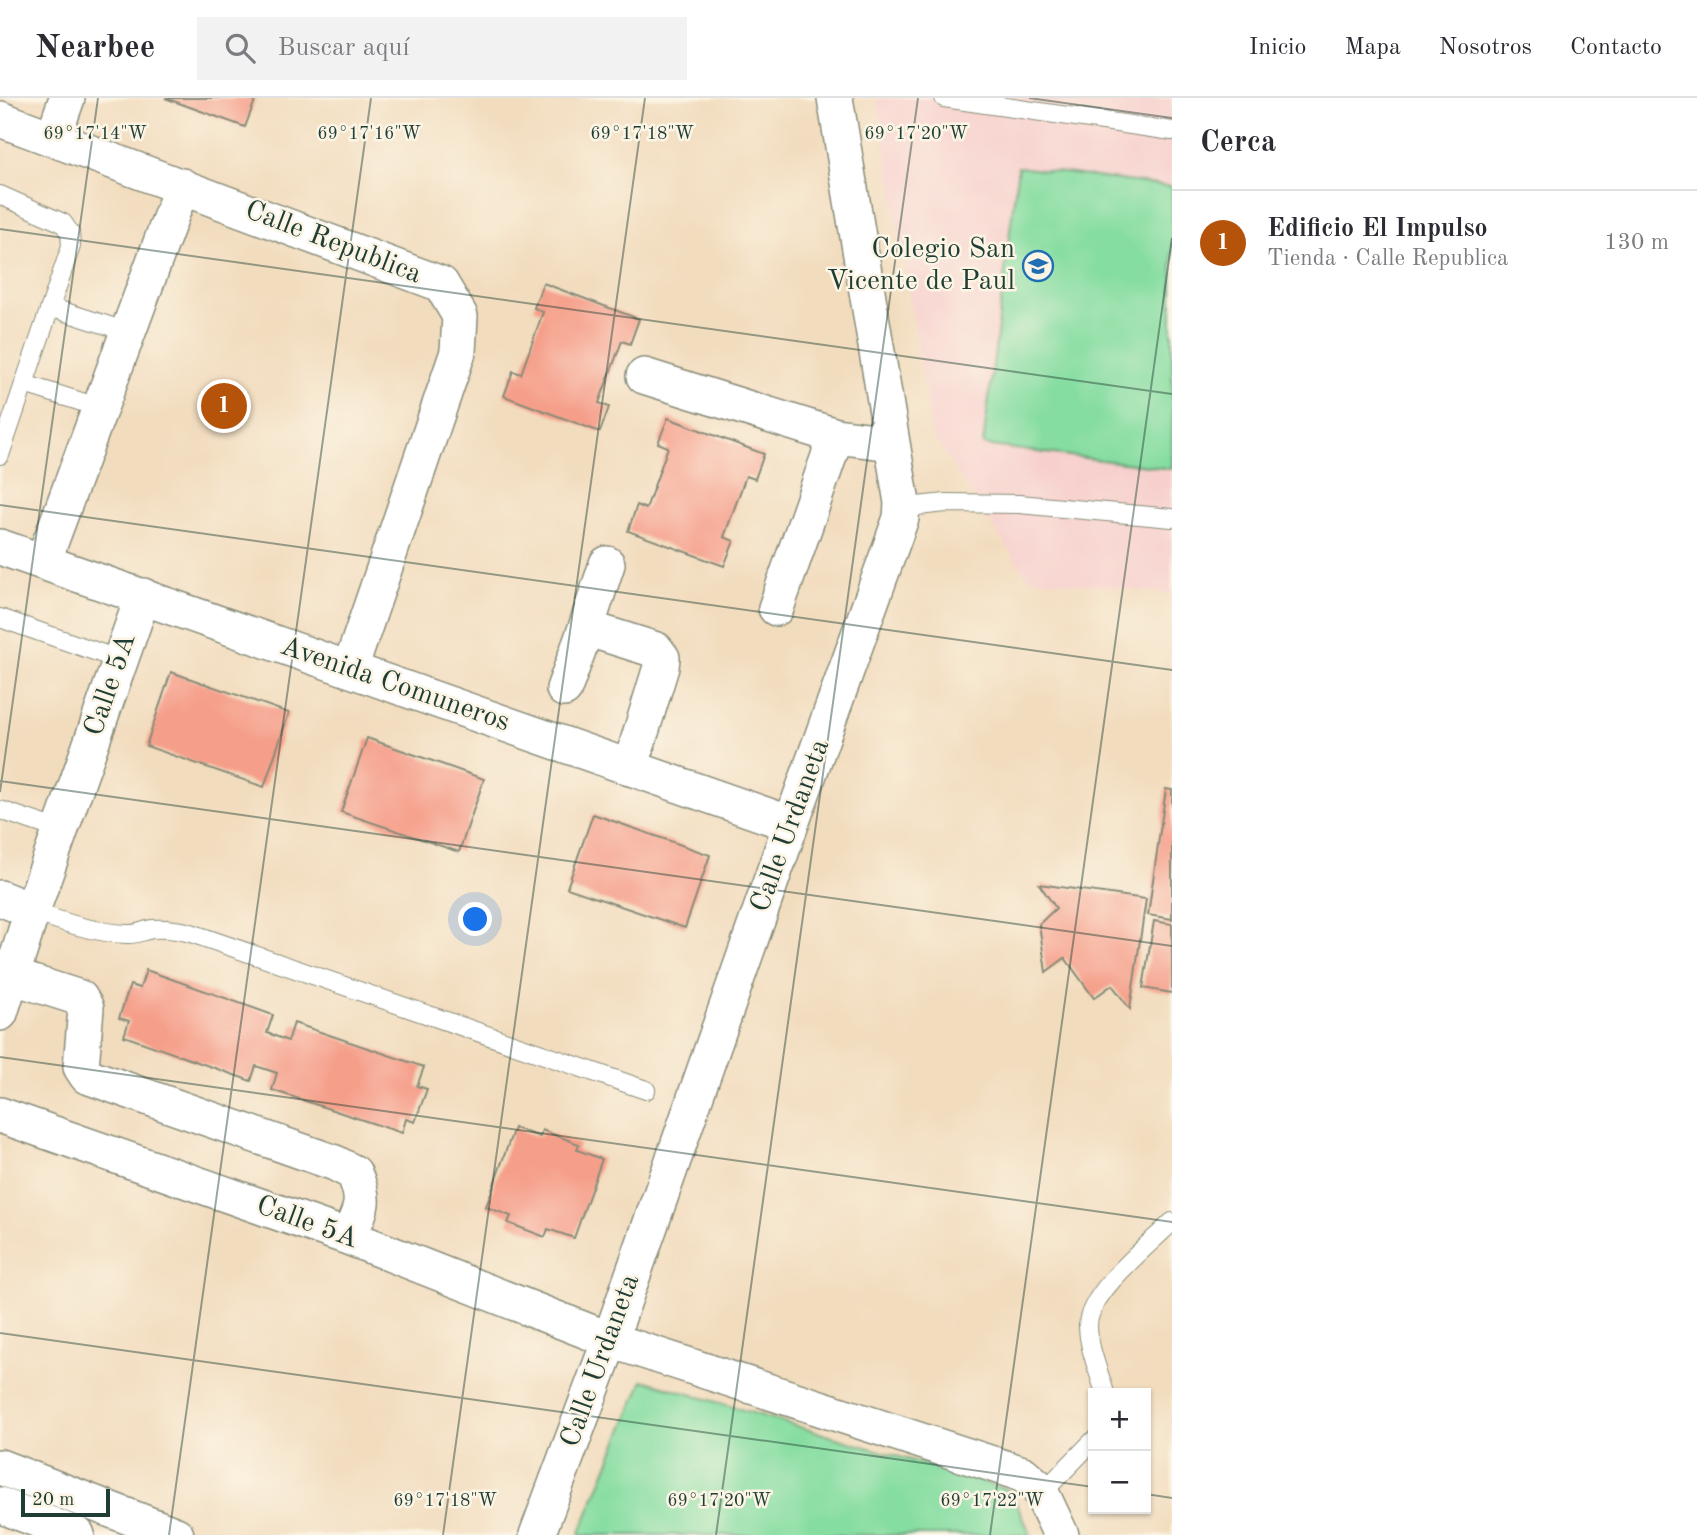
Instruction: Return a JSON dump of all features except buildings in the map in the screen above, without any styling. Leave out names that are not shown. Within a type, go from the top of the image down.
[{"type":"street","points":[[53,138],[68,98]]},
{"type":"street","name":"Calle Urdaneta","points":[[537,1535],[610,1340],[790,824],[901,518],[902,503],[835,98]]},
{"type":"street","name":"Calle Republica","points":[[0,120],[441,284],[460,316],[458,352],[350,669]]},
{"type":"street","points":[[43,562],[181,187]]},
{"type":"street","points":[[644,376],[836,436],[891,443]]},
{"type":"street","points":[[776,608],[836,436]]},
{"type":"street","name":"Avenida Comuneros","points":[[0,547],[790,824]]},
{"type":"street","points":[[564,689],[607,564]]},
{"type":"street","name":"Calle 5A","points":[[0,1013],[11,976],[16,904],[60,830],[143,596]]},
{"type":"street","points":[[586,628],[656,650],[662,658],[662,667],[630,768]]},
{"type":"street","points":[[11,976],[80,998],[86,1008],[82,1067],[88,1076],[335,1163],[354,1173],[363,1193],[359,1212],[348,1237]]},
{"type":"street","name":"Calle 5A","points":[[0,1115],[348,1237],[610,1340],[1001,1466],[1023,1474],[1042,1493]]},
{"type":"street","points":[[0,1467],[176,1535]]},
{"type":"street","points":[[1042,1493],[1061,1535]]},
{"type":"street","points":[[0,1505],[77,1535]]},
{"type":"lane","points":[[944,98],[1172,131]]},
{"type":"lane","points":[[0,195],[63,222],[70,233],[71,246],[0,455]]},
{"type":"lane","points":[[50,307],[128,332]]},
{"type":"lane","points":[[24,384],[101,408]]},
{"type":"lane","points":[[901,518],[918,506],[946,503],[1019,504],[1172,518]]},
{"type":"lane","points":[[0,618],[120,660]]},
{"type":"lane","points":[[0,810],[60,830]]},
{"type":"lane","points":[[16,904],[57,921],[115,934],[163,929],[191,933],[646,1090]]},
{"type":"lane","points":[[1104,1388],[1088,1325],[1091,1310],[1100,1294],[1172,1222]]},
{"type":"lane","points":[[1042,1493],[1088,1446]]},
{"type":"shaded area","name":"Colegio San Vicente de Paul","points":[[877,98],[1172,98],[1172,594],[1028,578],[932,435]]},
{"type":"green space","points":[[1018,167],[1172,187],[1172,469],[983,445]]},
{"type":"green space","points":[[643,1380],[1010,1490],[1031,1535],[579,1535]]},
{"type":"place","name":"Colegio San Vicente de Paul","points":[[1038,266]]},
{"type":"place","name":"Edificio El Impulso","points":[[224,406]]}]
